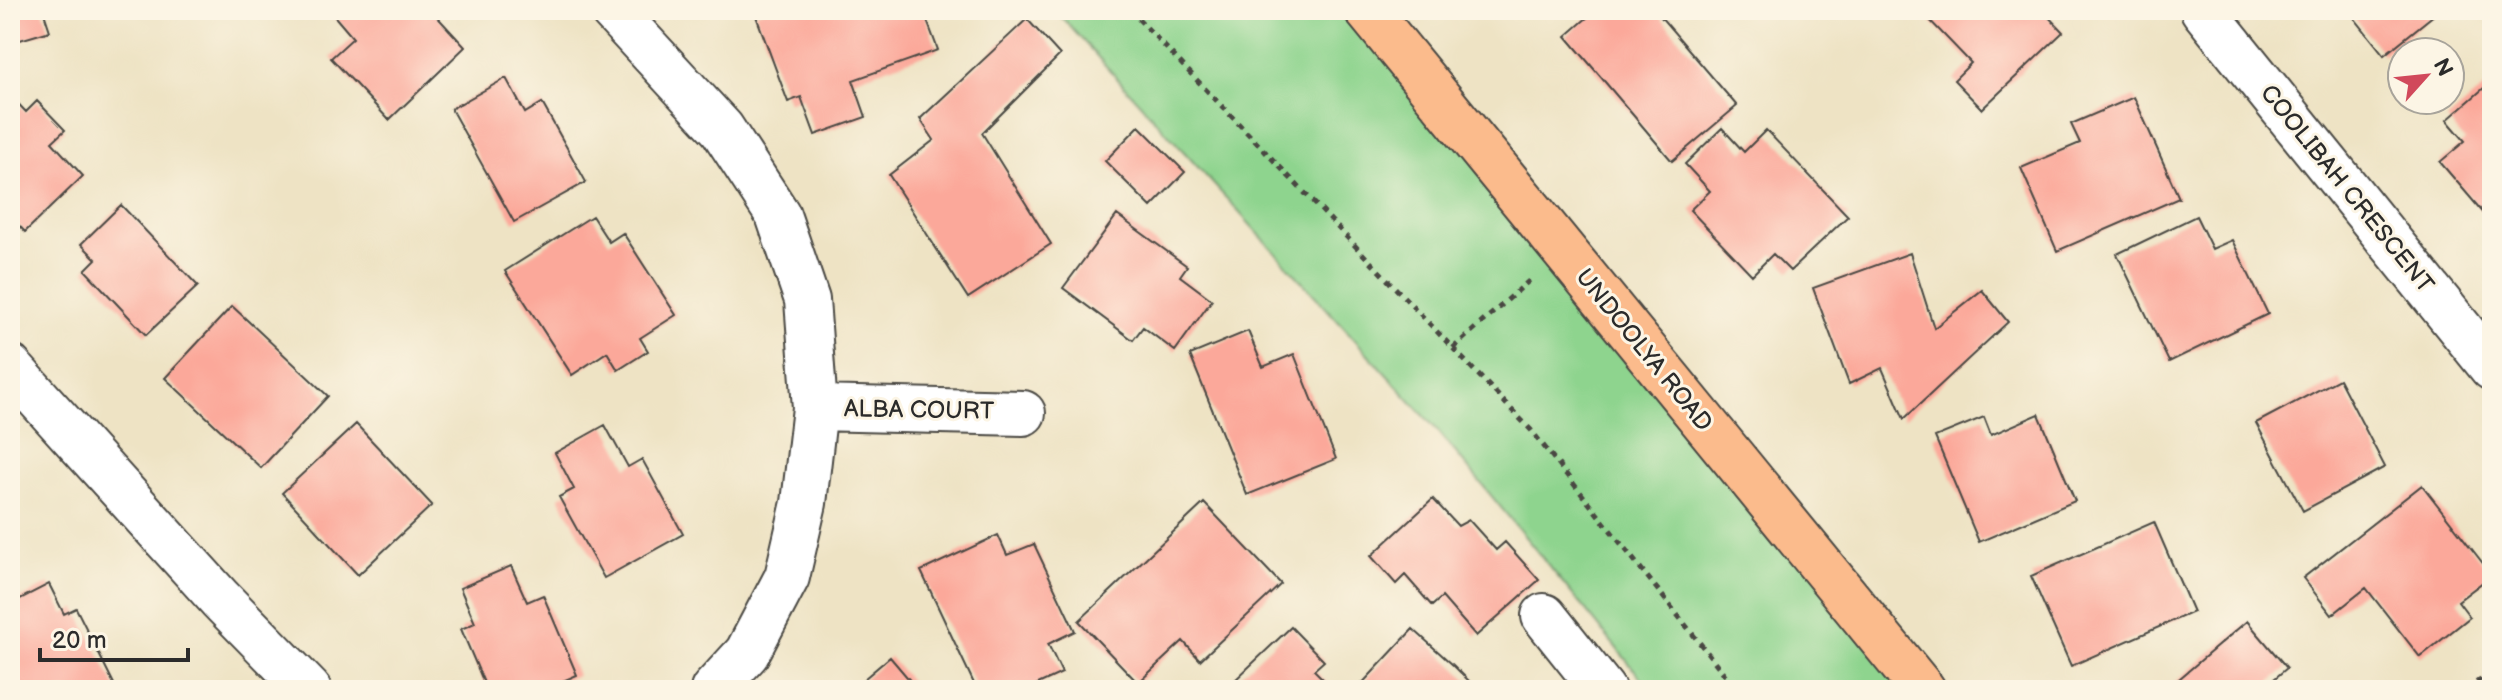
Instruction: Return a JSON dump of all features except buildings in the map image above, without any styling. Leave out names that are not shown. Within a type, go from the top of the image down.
[{"type":"main road","name":"UNDOOLYA ROAD","points":[[1367,10],[1923,690]]},
{"type":"street","points":[[612,10],[722,129],[778,215],[807,300],[815,408],[804,503],[787,577],[747,653],[713,690]]},
{"type":"street","name":"COOLIBAH CRESCENT","points":[[2203,10],[2492,368]]},
{"type":"street","points":[[10,367],[220,599],[309,690]]},
{"type":"street","name":"ALBA COURT","points":[[815,408],[1023,413]]},
{"type":"street","points":[[1544,616],[1603,690]]},
{"type":"path","points":[[1130,10],[1531,430],[1737,690]]},
{"type":"path","points":[[1453,348],[1563,251]]},
{"type":"path","points":[[2467,690],[2492,670]]},
{"type":"green space","points":[[1055,10],[1367,10],[1923,690],[1651,690],[1438,431]]}]
